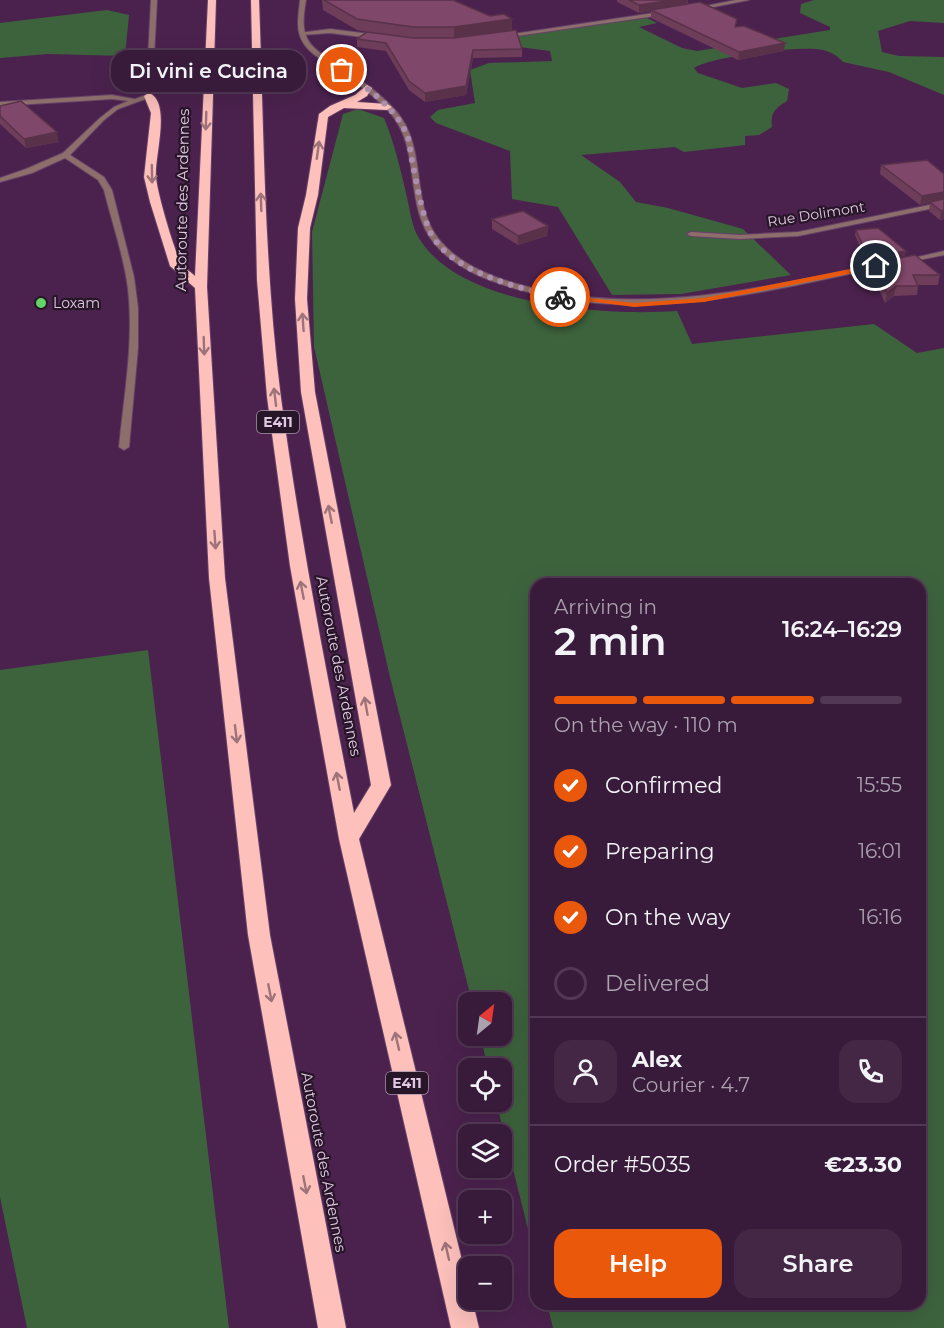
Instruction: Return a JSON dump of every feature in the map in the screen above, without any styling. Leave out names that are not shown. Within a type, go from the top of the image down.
[{"type":"highway","name":"Autoroute des Ardennes","points":[[212,0],[201,287],[217,578],[259,935],[332,1328]]},
{"type":"highway","name":"Autoroute des Ardennes","points":[[255,0],[263,280],[274,398],[298,566],[349,839],[465,1328]]},
{"type":"highway","points":[[349,839],[381,784],[308,392],[301,299],[304,228],[312,195],[323,117],[331,109],[358,98],[367,88]]},
{"type":"highway","points":[[149,96],[156,113],[150,177],[156,202],[176,266],[201,287]]},
{"type":"highway","points":[[341,106],[387,106]]},
{"type":"street","points":[[0,180],[29,171],[66,155],[102,118],[133,100],[149,96],[154,0]]},
{"type":"street","points":[[303,0],[300,28],[303,41],[367,88],[387,106],[408,137],[428,229],[442,249],[456,260],[483,274],[538,293],[591,302],[634,305],[704,300],[944,253]]},
{"type":"street","points":[[493,38],[746,0]]},
{"type":"street","points":[[302,33],[330,31],[390,38]]},
{"type":"street","points":[[0,104],[112,97],[133,100]]},
{"type":"street","points":[[66,155],[101,179],[108,190],[130,275],[134,306],[124,447]]},
{"type":"street","name":"Rue Dolimont","points":[[691,234],[740,237],[798,234],[944,204]]},
{"type":"green space","points":[[814,0],[944,0],[944,23],[910,21],[878,31],[882,52],[899,56],[944,57],[944,95],[889,72],[843,62],[834,54],[823,50],[796,49],[737,56],[719,59],[694,68],[698,73],[742,88],[776,83],[789,89],[787,101],[773,114],[772,127],[759,135],[745,136],[745,145],[684,152],[675,147],[581,155],[620,182],[636,202],[668,208],[743,229],[791,275],[681,294],[612,295],[558,207],[512,199],[510,151],[436,123],[430,117],[438,110],[475,103],[470,70],[489,63],[552,61],[550,51],[505,45],[447,45],[647,18],[657,23],[639,27],[682,48],[697,51],[830,30],[830,27],[800,13],[801,4]]},
{"type":"green space","points":[[107,10],[129,15],[125,56],[48,54],[0,58],[0,23]]},
{"type":"green space","points":[[358,109],[384,118],[391,136],[416,233],[435,258],[463,277],[496,292],[533,302],[572,308],[646,312],[677,311],[692,344],[874,324],[917,353],[944,348],[944,1328],[553,1328],[548,1310],[926,1310],[926,578],[530,578],[530,1237],[512,1165],[512,1124],[502,1124],[499,1112],[512,1112],[512,1058],[486,1058],[483,1046],[512,1046],[512,992],[469,992],[390,677],[314,347],[312,232],[343,114]]},
{"type":"green space","points":[[148,650],[229,1328],[27,1328],[0,1197],[0,670]]},
{"type":"building","points":[[324,0],[453,0],[490,16],[504,14],[512,19],[454,27],[413,27],[357,19]]},
{"type":"building","points":[[629,0],[673,0],[639,5]]},
{"type":"building","points":[[700,2],[737,19],[735,27],[744,26],[785,43],[739,52],[651,10]]},
{"type":"building","points":[[516,30],[522,49],[473,50],[466,86],[425,93],[409,81],[386,43],[357,39],[367,32],[413,38],[454,38]]},
{"type":"building","points":[[21,101],[57,132],[24,139],[0,116],[0,106]]},
{"type":"building","points":[[927,160],[944,174],[944,192],[922,196],[881,165]]},
{"type":"building","points":[[944,199],[944,210],[941,211],[930,202]]},
{"type":"building","points":[[523,211],[548,226],[518,236],[492,219]]},
{"type":"building","points":[[878,228],[906,251],[868,258],[856,230]]},
{"type":"building","points":[[915,255],[940,275],[913,275],[918,286],[896,286],[887,293],[873,263]]},
{"type":"way so far","points":[[342,70],[387,106],[408,137],[428,229],[442,249],[473,270],[494,279],[538,293],[560,297]]},
{"type":"place","name":"Di vini e Cucina","points":[[342,70]]},
{"type":"place","name":"Loxam","points":[[41,303]]},
{"type":"route","points":[[560,297],[634,305],[704,300],[876,266]]}]
